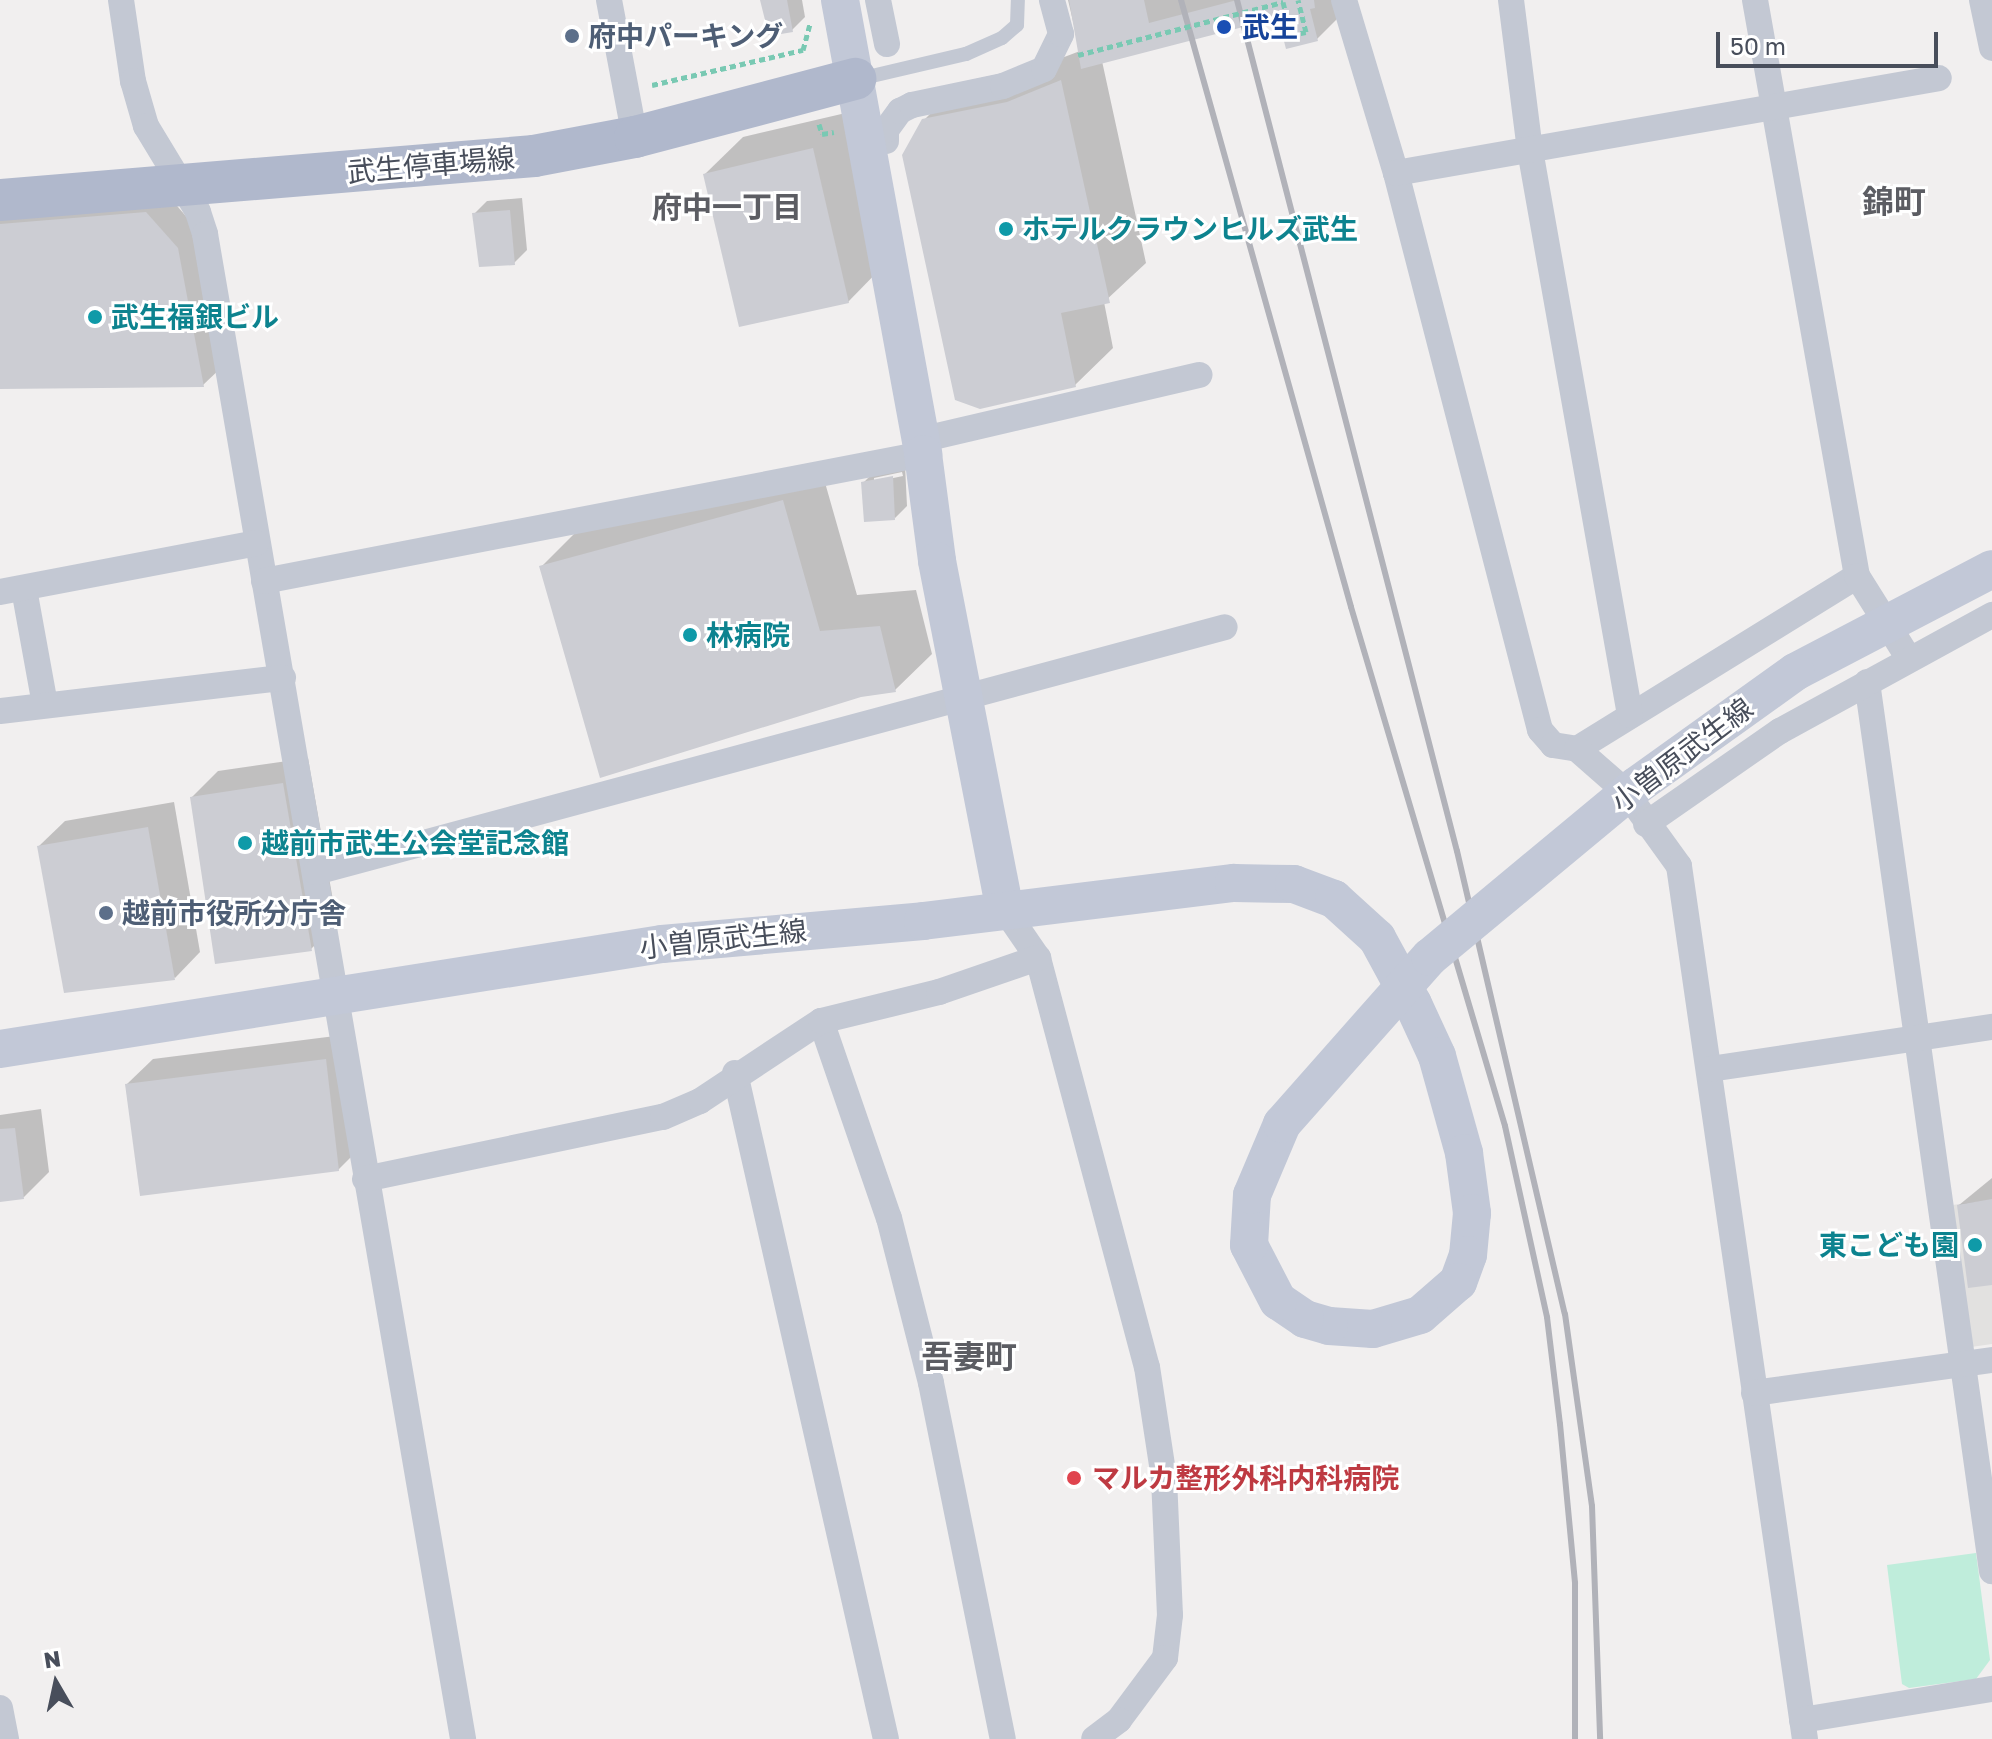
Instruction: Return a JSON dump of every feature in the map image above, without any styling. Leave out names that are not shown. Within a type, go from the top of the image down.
[{"type":"main road","points":[[829,10],[855,79],[963,694],[1005,910]]},
{"type":"main road","name":"武生停車場線","points":[[0,200],[534,156],[635,137],[855,79]]},
{"type":"main road","name":"小曽原武生線","points":[[0,1049],[662,944],[1005,910],[1234,883],[1294,884],[1334,899],[1366,925],[1413,1004],[1437,1056],[1464,1153],[1472,1213],[1468,1255],[1458,1282],[1420,1315],[1373,1329],[1329,1326],[1305,1319],[1278,1301],[1249,1245],[1252,1195],[1282,1124],[1430,957],[1636,786],[1795,672],[1992,569]]},
{"type":"street","points":[[121,0],[139,105],[179,186],[198,212],[205,234],[463,1739]]},
{"type":"street","points":[[609,0],[635,137]]},
{"type":"street","points":[[1051,60],[1061,34],[1052,0]]},
{"type":"street","points":[[1344,0],[1396,173],[1540,730],[1553,745],[1577,749],[1625,791],[1679,866],[1804,1730],[1992,1689]]},
{"type":"street","points":[[1511,0],[1530,150],[1630,715]]},
{"type":"street","points":[[1755,0],[1857,576],[1909,659]]},
{"type":"street","points":[[1982,0],[1992,48]]},
{"type":"street","points":[[880,3],[887,44]]},
{"type":"street","points":[[886,141],[886,130],[900,111],[1028,79],[1051,60],[1078,55]]},
{"type":"street","points":[[1396,173],[1939,78]]},
{"type":"street","points":[[264,581],[922,447],[1200,375]]},
{"type":"street","points":[[45,705],[12,590],[256,543]]},
{"type":"street","points":[[1577,749],[1857,576]]},
{"type":"street","points":[[1646,824],[1780,731],[1992,615]]},
{"type":"street","points":[[316,872],[963,694],[1225,627]]},
{"type":"street","points":[[0,711],[283,678]]},
{"type":"street","points":[[1867,682],[1992,1571]]},
{"type":"street","points":[[1005,910],[1038,958],[1147,1367],[1164,1478],[1170,1615],[1165,1658],[1119,1720],[1094,1739]]},
{"type":"street","points":[[365,1179],[663,1117],[700,1101],[735,1073],[821,1021],[939,992],[1038,958]]},
{"type":"street","points":[[821,1021],[889,1218],[920,1338],[977,1595],[1003,1739]]},
{"type":"street","points":[[1710,1069],[1992,1027]]},
{"type":"street","points":[[735,1073],[886,1739]]},
{"type":"street","points":[[1754,1393],[1992,1360]]},
{"type":"street","points":[[0,1708],[6,1739]]},
{"type":"lane","points":[[855,79],[991,44],[1016,27],[1018,0]]},
{"type":"path","points":[[1078,55],[1283,2],[1291,35],[1306,32],[1298,0]]},
{"type":"path","points":[[640,88],[803,50],[810,22],[829,10]]},
{"type":"shaded area","name":"東こども園","points":[[1992,1200],[1992,1344],[1971,1347],[1952,1205]]},
{"type":"green space","points":[[1976,1553],[1990,1660],[1976,1679],[1909,1688],[1902,1684],[1887,1565]]},
{"type":"building","points":[[760,0],[787,0],[793,32],[769,36]]},
{"type":"building","points":[[1069,0],[1144,0],[1149,23],[1237,0],[1314,0],[1315,8],[1310,9],[1318,41],[1286,49],[1278,18],[1081,69]]},
{"type":"building","name":"ホテルクラウンヒルズ武生","points":[[1061,80],[1110,303],[1061,313],[1076,387],[980,409],[955,400],[902,155],[922,119],[1007,102]]},
{"type":"building","points":[[813,148],[849,303],[739,327],[703,174]]},
{"type":"building","points":[[510,210],[515,265],[479,267],[472,213]]},
{"type":"building","name":"武生福銀ビル","points":[[146,212],[178,248],[204,387],[0,389],[0,224]]},
{"type":"building","points":[[893,476],[895,520],[864,522],[861,482]]},
{"type":"building","name":"林病院","points":[[783,500],[820,631],[880,626],[896,692],[861,697],[600,778],[539,566]]},
{"type":"building","name":"越前市武生公会堂記念館","points":[[283,783],[312,951],[215,964],[190,797]]},
{"type":"building","name":"越前市役所分庁舎","points":[[148,827],[175,980],[64,993],[37,846]]},
{"type":"building","points":[[326,1059],[339,1171],[140,1196],[125,1084]]},
{"type":"building","points":[[15,1128],[24,1199],[0,1202],[0,1129]]},
{"type":"building","name":"東こども園","points":[[1992,1199],[1992,1285],[1968,1288],[1957,1205]]},
{"type":"railway","points":[[1181,0],[1351,607],[1505,1126],[1547,1317],[1560,1424],[1575,1583],[1575,1739]]},
{"type":"railway","points":[[1237,0],[1457,851],[1565,1314],[1592,1506],[1600,1739]]},
{"type":"place","name":"武生","points":[[1224,27]]},
{"type":"place","name":"府中パーキング","points":[[572,36]]},
{"type":"place","name":"ホテルクラウンヒルズ武生","points":[[1006,229]]},
{"type":"place","name":"武生福銀ビル","points":[[95,317]]},
{"type":"place","name":"林病院","points":[[690,635]]},
{"type":"place","name":"越前市武生公会堂記念館","points":[[245,843]]},
{"type":"place","name":"越前市役所分庁舎","points":[[106,913]]},
{"type":"place","name":"東こども園","points":[[1975,1245]]},
{"type":"place","name":"マルカ整形外科内科病院","points":[[1074,1478]]},
{"type":"district","name":"錦町","points":[[1894,201]]},
{"type":"district","name":"府中一丁目","points":[[727,207]]},
{"type":"district","name":"吾妻町","points":[[969,1356]]}]
